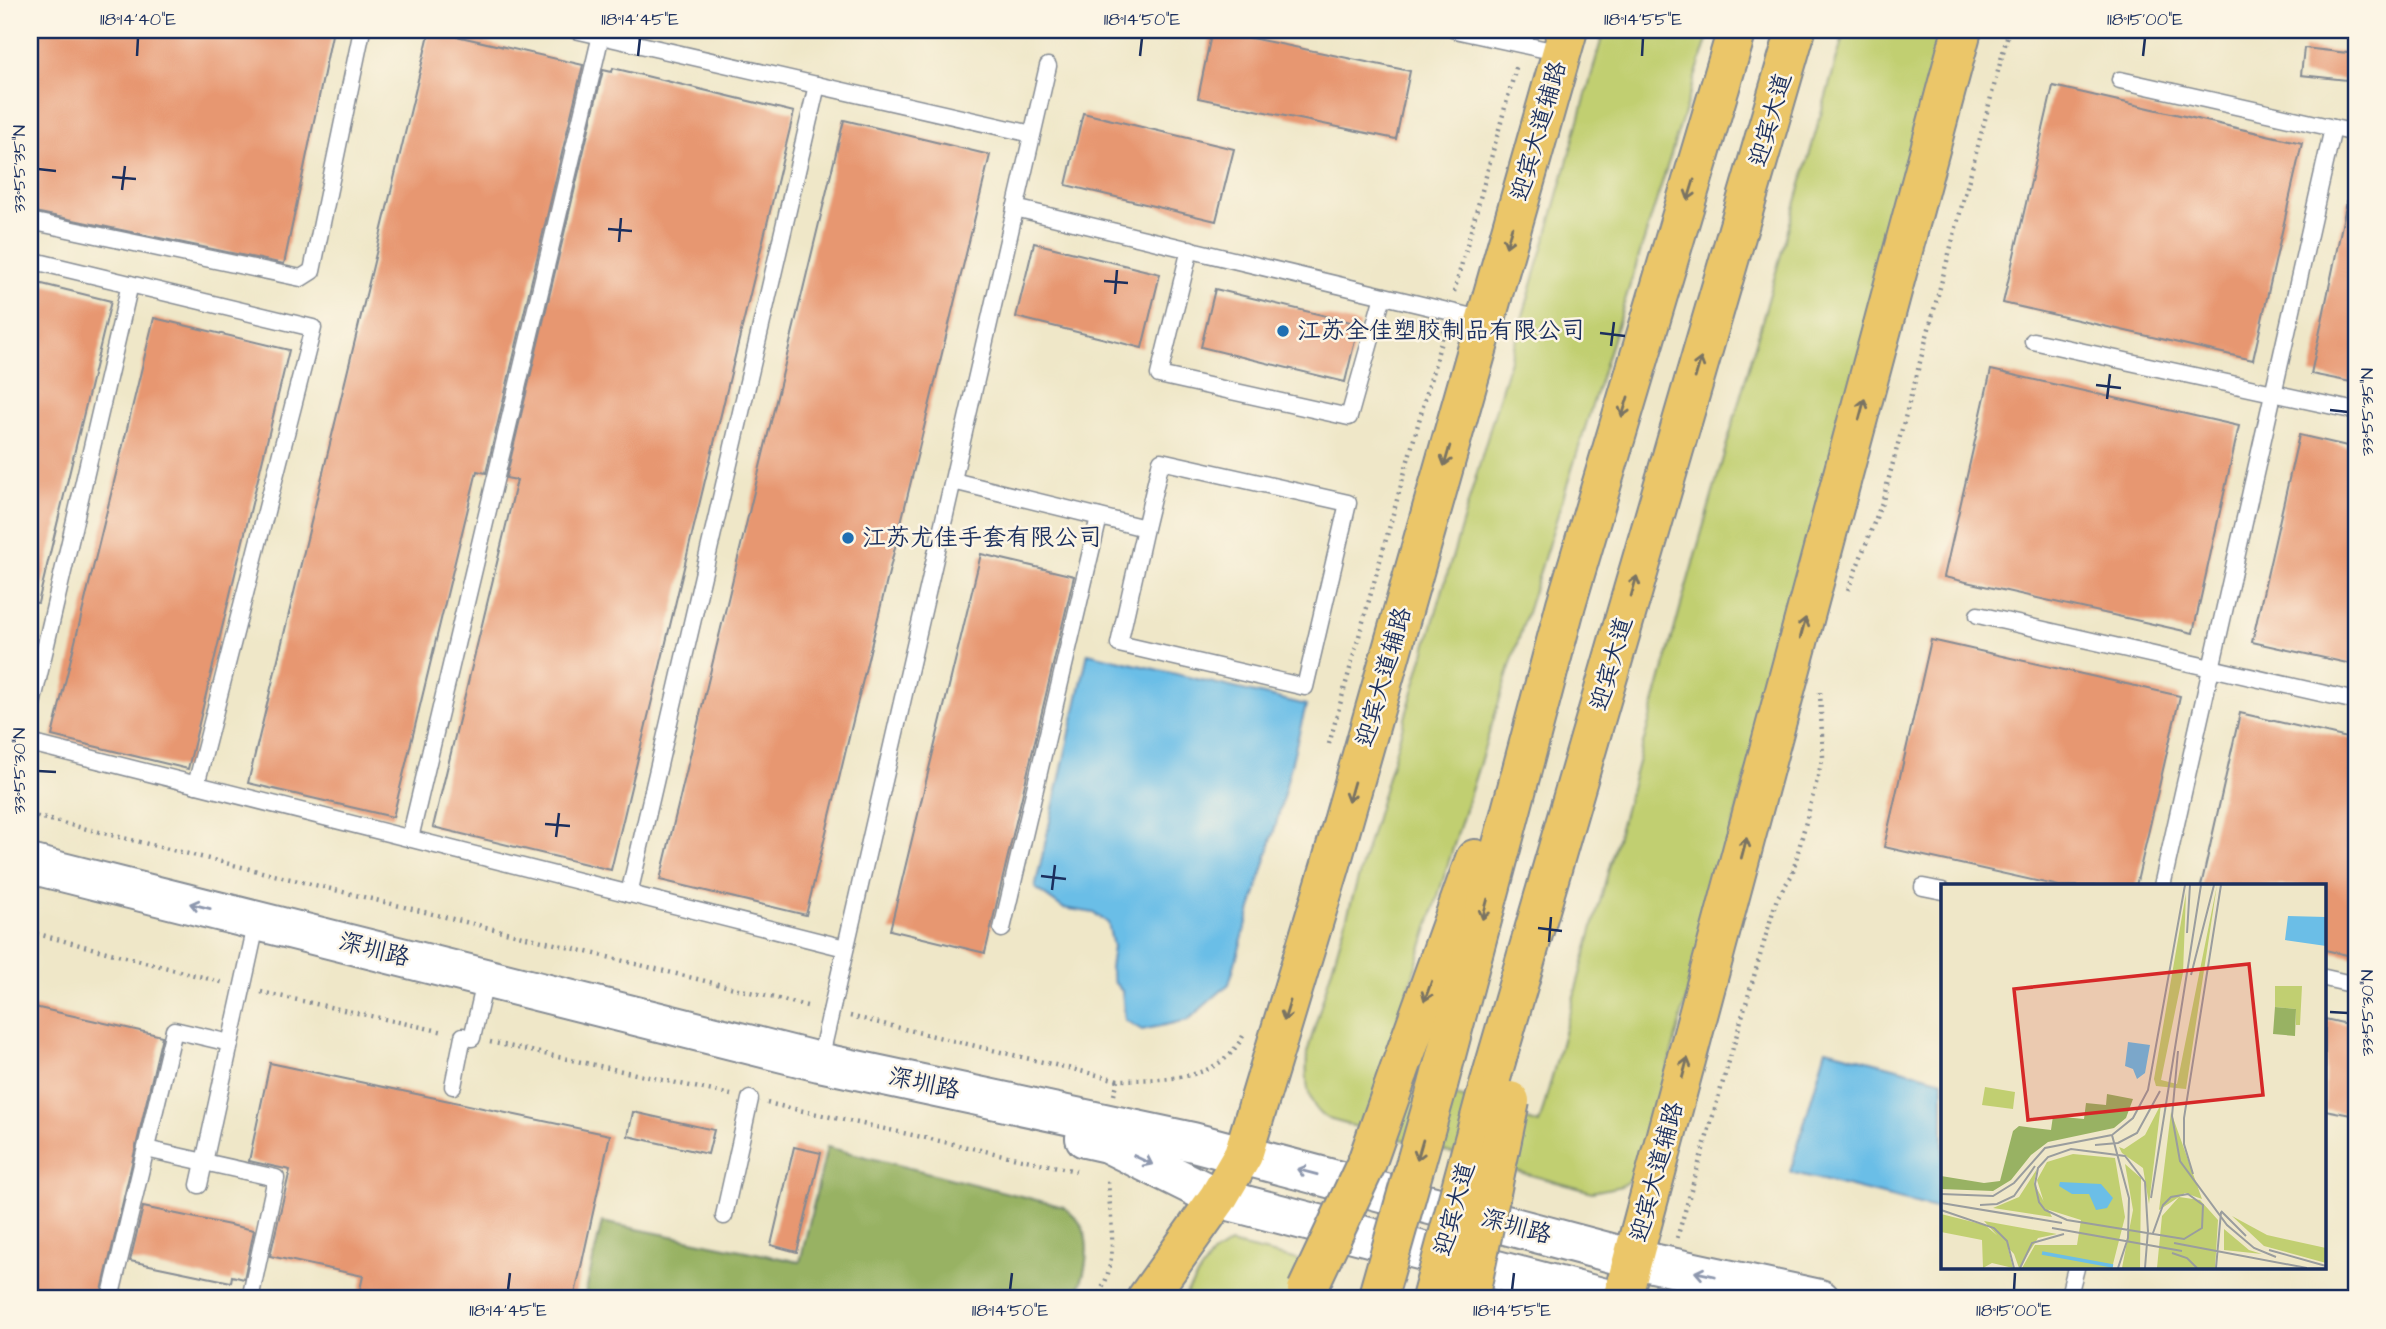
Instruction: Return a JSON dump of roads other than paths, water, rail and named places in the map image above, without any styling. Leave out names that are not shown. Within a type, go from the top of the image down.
[{"type":"main road","points":[[1704,148],[1724,30]]},
{"type":"main road","name":"迎宾大道","points":[[1377,1299],[1438,1085],[1566,604],[1737,30]]},
{"type":"main road","name":"迎宾大道","points":[[1430,1299],[1497,1100],[1615,654],[1796,30]]},
{"type":"main road","points":[[1771,120],[1802,30]]},
{"type":"main road","name":"迎宾大道辅路","points":[[1622,1299],[1651,1262],[1962,30]]},
{"type":"main road","name":"迎宾大道辅路","points":[[1146,1299],[1218,1198],[1243,1155],[1331,864],[1564,41]]},
{"type":"main road","points":[[1305,1295],[1367,1162],[1566,604]]},
{"type":"main road","points":[[1469,1299],[1497,1100]]},
{"type":"street","name":"深圳路","points":[[30,864],[255,932],[1107,1143],[1218,1198],[1609,1299]]},
{"type":"street","name":"深圳路","points":[[30,891],[255,932]]},
{"type":"street","name":"深圳路","points":[[817,1071],[1108,1122],[1651,1262],[1820,1299]]},
{"type":"lane","points":[[30,221],[300,278],[312,271],[362,30]]},
{"type":"lane","points":[[575,30],[1032,134]]},
{"type":"lane","points":[[1455,30],[1564,41]]},
{"type":"lane","points":[[410,838],[601,36]]},
{"type":"lane","points":[[817,1071],[1048,66]]},
{"type":"lane","points":[[2120,80],[2356,133]]},
{"type":"lane","points":[[629,894],[817,85]]},
{"type":"lane","points":[[2162,884],[2333,128]]},
{"type":"lane","points":[[1015,208],[1485,320]]},
{"type":"lane","points":[[1190,250],[1159,375],[1349,417],[1383,296]]},
{"type":"lane","points":[[30,260],[313,328],[196,785]]},
{"type":"lane","points":[[30,713],[131,284]]},
{"type":"lane","points":[[2033,341],[2356,411]]},
{"type":"lane","points":[[1161,461],[1348,503],[1305,687],[1119,644],[1146,528],[1161,461]]},
{"type":"lane","points":[[953,481],[1146,528]]},
{"type":"lane","points":[[1002,929],[1099,517]]},
{"type":"lane","points":[[1978,615],[2356,701]]},
{"type":"lane","points":[[30,743],[845,948]]},
{"type":"lane","points":[[1923,887],[1941,891]]},
{"type":"lane","points":[[199,1185],[255,932]]},
{"type":"lane","points":[[2326,978],[2356,985]]},
{"type":"lane","points":[[453,1086],[483,989]]},
{"type":"lane","points":[[110,1299],[174,1030],[230,1043]]},
{"type":"lane","points":[[724,1216],[750,1099]]},
{"type":"lane","points":[[146,1149],[276,1178],[250,1299]]},
{"type":"lane","points":[[2068,1299],[2075,1270]]},
{"type":"water","points":[[1088,653],[1306,705],[1277,821],[1229,984],[1188,1020],[1142,1030],[1125,1020],[1122,991],[1114,982],[1110,968],[1113,947],[1108,923],[1094,913],[1063,908],[1035,888]]},
{"type":"water","points":[[1826,1049],[1941,1079],[1941,1210],[1790,1172]]},
{"type":"place","name":"江苏全佳塑胶制品有限公司","points":[[1283,331]]},
{"type":"place","name":"江苏尤佳手套有限公司","points":[[848,538]]}]
